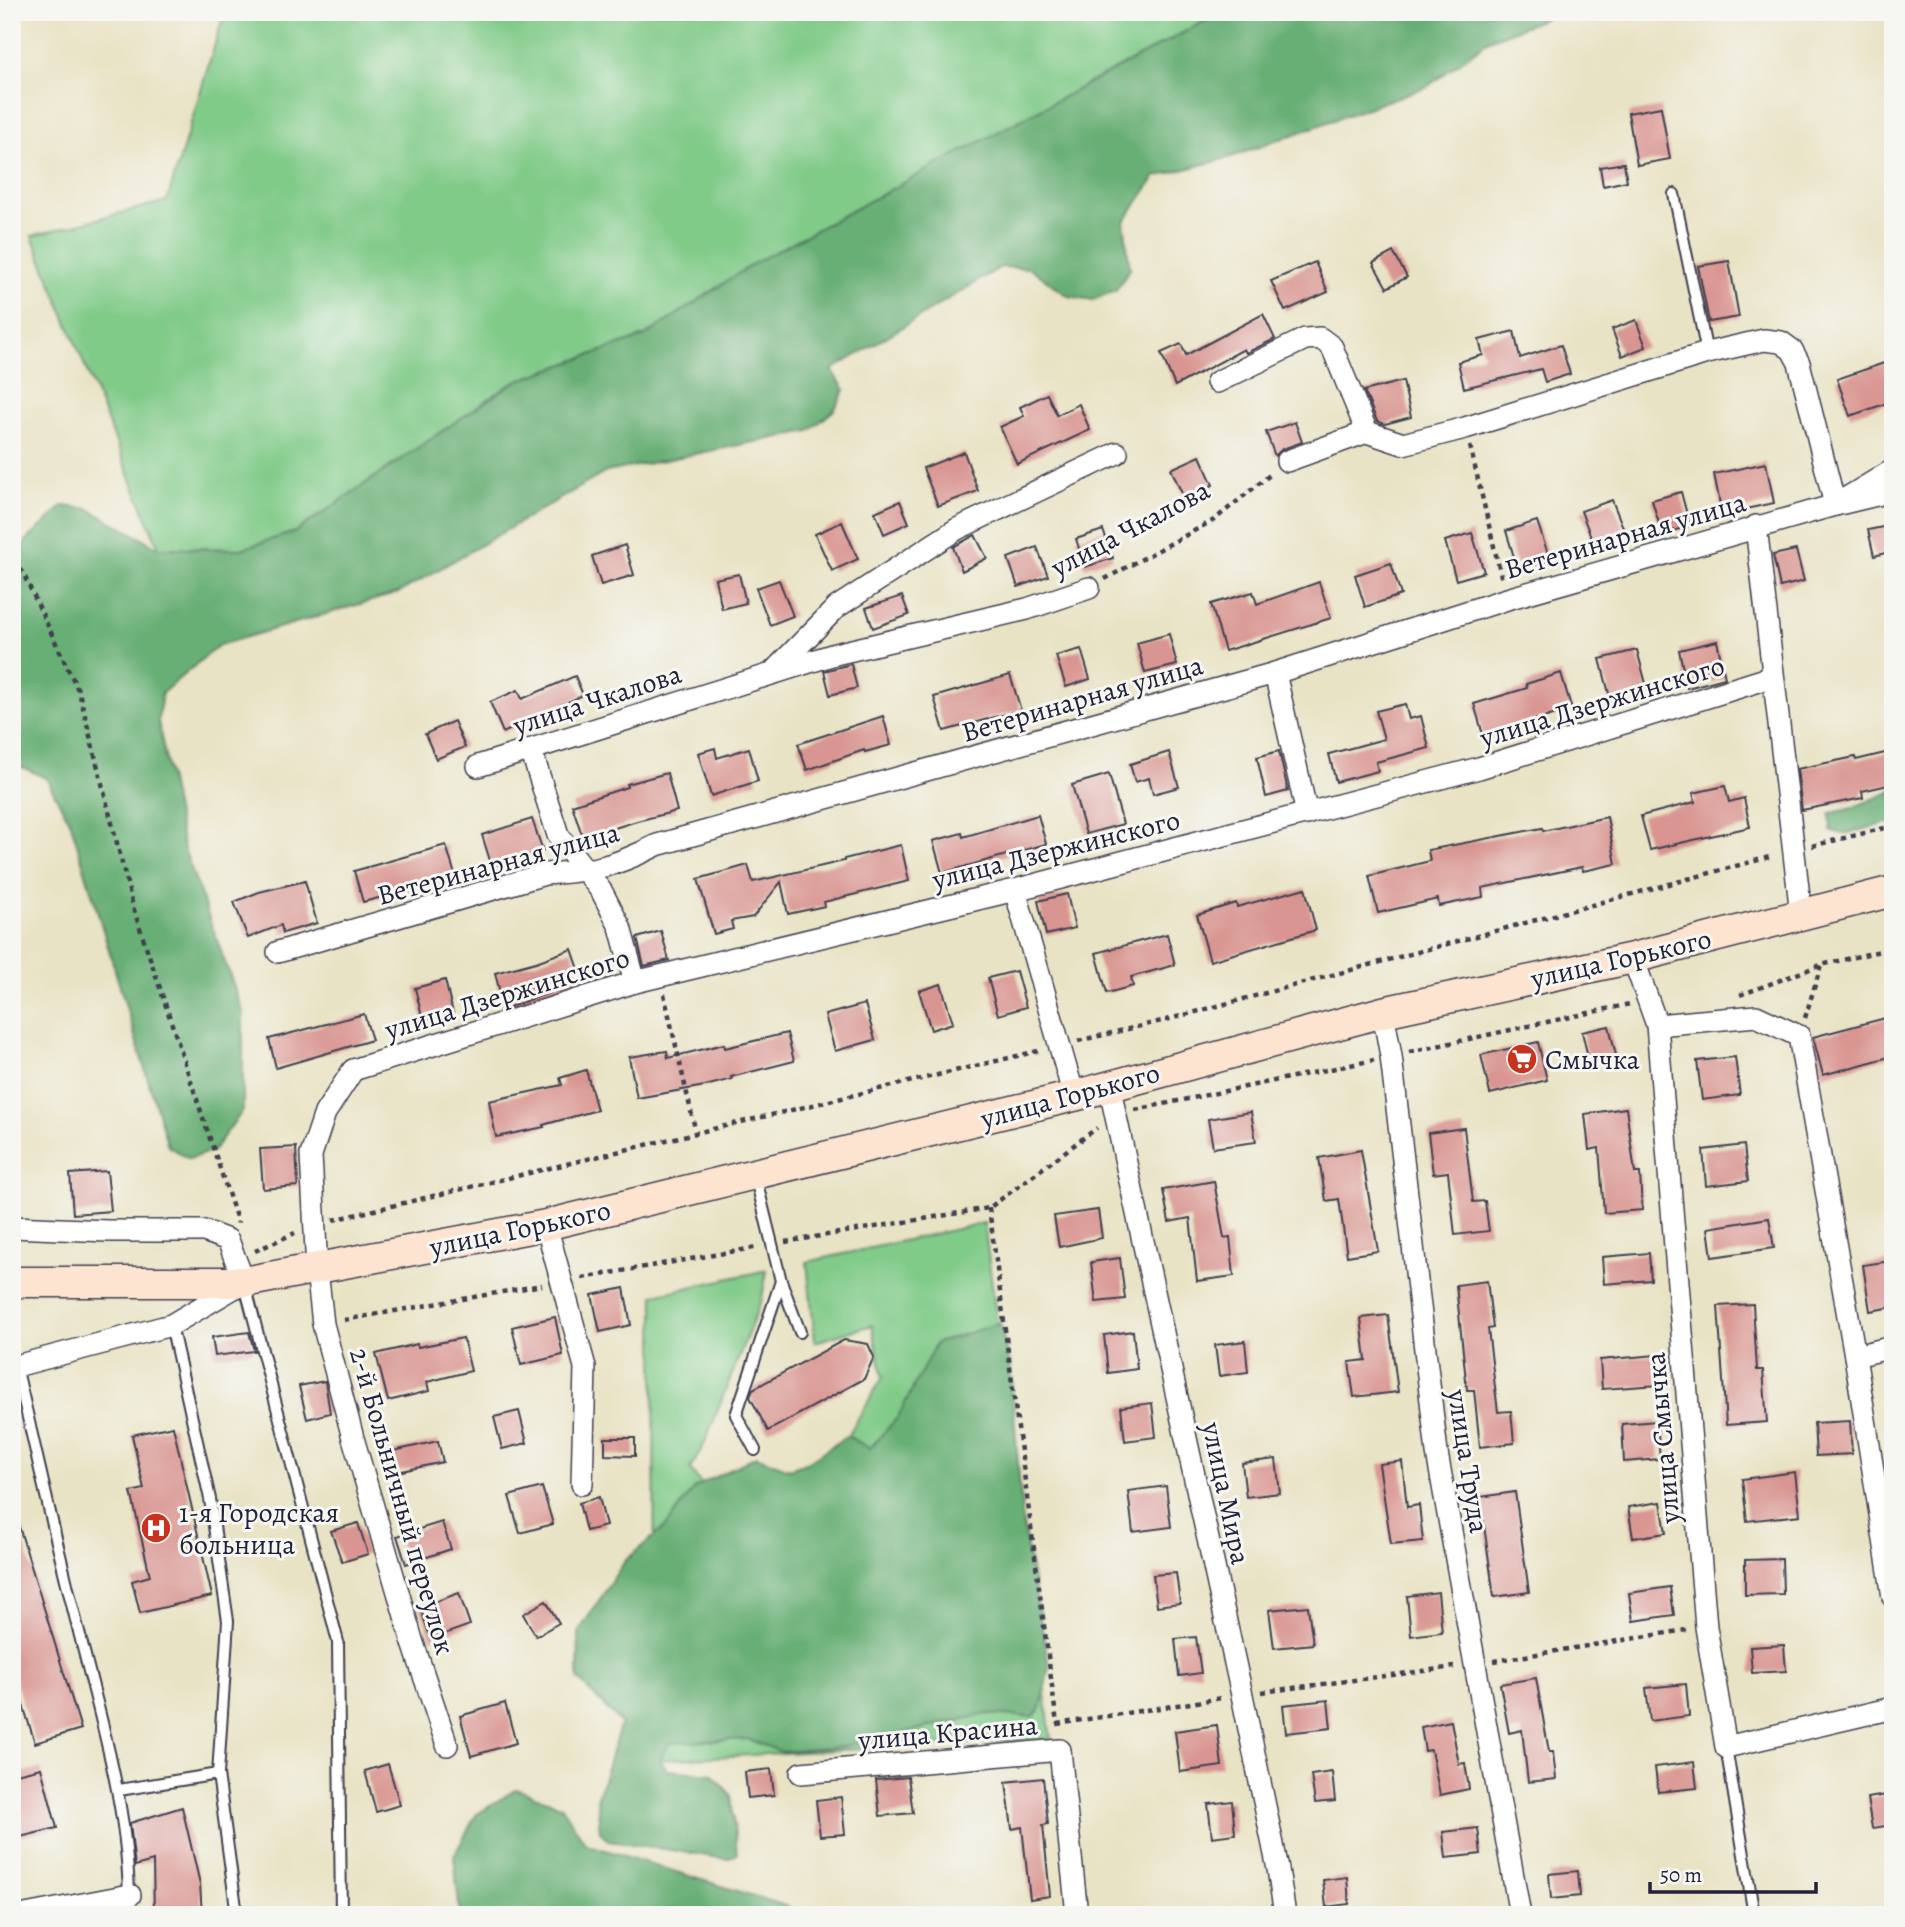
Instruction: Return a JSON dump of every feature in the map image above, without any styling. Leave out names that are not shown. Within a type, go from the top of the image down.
[{"type":"main road","name":"улица Горького","points":[[12,1282],[246,1268],[317,1270],[546,1225],[1074,1096],[1383,1012],[1633,958],[1893,891]]},
{"type":"street","points":[[1217,382],[1305,339],[1320,338],[1332,347],[1367,432]]},
{"type":"street","points":[[1287,461],[1367,432],[1403,444],[1465,428],[1707,353],[1764,340],[1781,342],[1791,350],[1799,363],[1835,505],[1893,492]]},
{"type":"street","points":[[771,674],[837,607],[957,529],[1117,453]]},
{"type":"street","name":"Ветеринарная улица","points":[[278,952],[545,874],[586,872],[623,862],[657,845],[1276,673],[1507,599],[1835,505],[1893,470]]},
{"type":"street","points":[[1756,526],[1801,914]]},
{"type":"street","name":"улица Чкалова","points":[[478,766],[835,653],[1027,609],[1089,588]]},
{"type":"street","points":[[1276,673],[1307,814]]},
{"type":"street","name":"улица Дзержинского","points":[[353,1070],[635,982],[1015,890],[1479,768],[1772,677]]},
{"type":"street","points":[[531,750],[558,835],[602,892],[620,927],[635,982]]},
{"type":"street","points":[[1015,890],[1074,1096]]},
{"type":"street","name":"улица Смычка","points":[[1633,958],[1657,1025],[1706,1627],[1726,1746]]},
{"type":"street","name":"улица Труда","points":[[1383,1012],[1391,1056],[1437,1453],[1520,1915]]},
{"type":"street","points":[[1657,1025],[1756,1016],[1799,1036],[1855,1356],[1893,1597]]},
{"type":"street","name":"2-й Больничный переулок","points":[[353,1070],[325,1113],[311,1155],[317,1270],[323,1324],[393,1577],[447,1745]]},
{"type":"street","name":"улица Мира","points":[[1109,1085],[1242,1695],[1285,1915]]},
{"type":"street","points":[[546,1225],[585,1367],[582,1484]]},
{"type":"street","points":[[12,1227],[204,1231],[228,1240],[246,1268],[171,1325],[14,1367]]},
{"type":"street","points":[[1855,1356],[1893,1347]]},
{"type":"street","points":[[1726,1746],[1893,1708]]},
{"type":"street","name":"улица Красина","points":[[800,1773],[1060,1750],[1077,1915]]},
{"type":"street","points":[[25,1915],[130,1905]]},
{"type":"lane","points":[[1674,194],[1707,353]]},
{"type":"lane","points":[[755,1174],[780,1281],[800,1332]]},
{"type":"lane","points":[[246,1268],[338,1642],[341,1915]]},
{"type":"lane","points":[[755,1450],[736,1415],[780,1281]]},
{"type":"lane","points":[[171,1325],[210,1499],[228,1621],[218,1774],[237,1915]]},
{"type":"lane","points":[[14,1367],[118,1790],[130,1905]]},
{"type":"lane","name":"улица Смычка","points":[[1726,1746],[1754,1915]]},
{"type":"lane","points":[[118,1790],[218,1774]]},
{"type":"path","points":[[1465,428],[1507,599]]},
{"type":"path","name":"улица Чкалова","points":[[1089,588],[1214,520],[1287,461]]},
{"type":"path","points":[[12,562],[23,573],[79,692],[133,907],[239,1228]]},
{"type":"path","points":[[246,1268],[315,1224],[1166,1020],[1793,850],[1893,826]]},
{"type":"path","points":[[1733,997],[1821,965],[1893,948]]},
{"type":"path","points":[[1799,1036],[1821,965]]},
{"type":"path","points":[[660,976],[696,1133]]},
{"type":"path","points":[[323,1324],[989,1208],[1116,1114],[1648,1000]]},
{"type":"path","points":[[989,1208],[1060,1750]]},
{"type":"path","points":[[1057,1724],[1242,1695],[1475,1665],[1706,1627]]},
{"type":"green space","points":[[240,12],[1222,12],[754,263],[645,336],[514,382],[295,532],[241,549],[159,548],[32,236],[167,201],[222,21]]},
{"type":"green space","points":[[1222,12],[1561,12],[1489,40],[1428,86],[1228,158],[1155,177],[1124,222],[1130,269],[1116,290],[1093,300],[1068,296],[1030,268],[1001,267],[832,370],[845,390],[834,410],[809,431],[606,472],[398,593],[219,645],[162,693],[158,721],[183,846],[243,1012],[243,1110],[213,1151],[189,1159],[168,1146],[71,824],[46,778],[22,767],[12,766],[12,578],[26,541],[63,506],[89,509],[159,548],[241,549],[295,532],[514,382],[645,336],[754,263]]},
{"type":"green space","points":[[1893,791],[1893,822],[1844,834],[1831,831],[1830,813],[1846,810]]},
{"type":"green space","points":[[984,1223],[1051,1739],[655,1760],[654,1295],[767,1270],[762,1298],[703,1447],[690,1469],[725,1515],[826,1472],[883,1377],[872,1325],[815,1342],[807,1262]]},
{"type":"green space","points":[[1000,1323],[1010,1364],[1023,1526],[1049,1666],[1041,1708],[1033,1717],[987,1714],[841,1747],[782,1752],[747,1739],[670,1743],[660,1759],[667,1770],[712,1774],[731,1795],[737,1854],[727,1859],[608,1840],[600,1831],[597,1800],[621,1723],[578,1679],[579,1631],[625,1561],[667,1525],[694,1488],[756,1456],[789,1469],[806,1463],[847,1436],[870,1448],[898,1417],[936,1343]]},
{"type":"green space","points":[[516,1789],[561,1806],[586,1844],[789,1907],[791,1915],[460,1915],[454,1856],[476,1815]]},
{"type":"building","points":[[1661,107],[1670,159],[1637,165],[1628,113]]},
{"type":"building","points":[[1624,163],[1627,181],[1603,186],[1600,167]]},
{"type":"building","points":[[1393,252],[1407,277],[1387,288],[1373,263]]},
{"type":"building","points":[[1729,261],[1739,317],[1709,322],[1698,266]]},
{"type":"building","points":[[1315,262],[1328,292],[1285,311],[1271,281]]},
{"type":"building","points":[[1263,314],[1275,339],[1246,353],[1244,349],[1175,386],[1161,353],[1181,344],[1186,355]]},
{"type":"building","points":[[1636,320],[1646,347],[1622,356],[1612,329]]},
{"type":"building","points":[[1514,331],[1520,358],[1561,345],[1570,374],[1545,382],[1541,369],[1464,388],[1458,362],[1483,355],[1479,340]]},
{"type":"building","points":[[1893,360],[1893,401],[1850,416],[1837,379]]},
{"type":"building","points":[[1403,381],[1411,417],[1385,424],[1377,421],[1364,391]]},
{"type":"building","points":[[1047,394],[1057,415],[1079,404],[1090,430],[1017,464],[1000,427],[1024,416],[1020,407]]},
{"type":"building","points":[[1295,422],[1302,442],[1282,449],[1275,456],[1266,432]]},
{"type":"building","points":[[964,452],[978,491],[938,506],[923,468]]},
{"type":"building","points":[[1200,456],[1213,485],[1184,498],[1171,469]]},
{"type":"building","points":[[1766,463],[1774,503],[1722,514],[1714,474]]},
{"type":"building","points":[[1681,492],[1690,526],[1662,534],[1652,500]]},
{"type":"building","points":[[1612,500],[1624,530],[1593,542],[1581,511]]},
{"type":"building","points":[[900,501],[909,523],[884,534],[875,512]]},
{"type":"building","points":[[1537,521],[1550,560],[1518,570],[1506,531]]},
{"type":"building","points":[[842,522],[858,559],[832,571],[815,534]]},
{"type":"building","points":[[1893,525],[1893,551],[1874,556],[1868,530]]},
{"type":"building","points":[[1103,530],[1113,558],[1085,567],[1076,539]]},
{"type":"building","points":[[1472,533],[1484,572],[1456,580],[1445,541]]},
{"type":"building","points":[[975,535],[987,558],[962,571],[953,547]]},
{"type":"building","points":[[625,545],[634,575],[601,585],[592,556]]},
{"type":"building","points":[[1037,547],[1048,576],[1018,587],[1008,558]]},
{"type":"building","points":[[1796,550],[1804,581],[1780,587],[1773,555]]},
{"type":"building","points":[[1391,563],[1401,595],[1365,607],[1355,575]]},
{"type":"building","points":[[739,574],[746,603],[722,609],[715,579]]},
{"type":"building","points":[[779,580],[793,616],[770,625],[756,588]]},
{"type":"building","points":[[1319,582],[1331,618],[1225,651],[1211,604],[1253,592],[1257,604]]},
{"type":"building","points":[[902,596],[909,615],[873,628],[866,608]]},
{"type":"building","points":[[1169,634],[1177,665],[1145,673],[1137,643]]},
{"type":"building","points":[[1717,641],[1725,678],[1687,688],[1679,650]]},
{"type":"building","points":[[1081,649],[1090,679],[1066,687],[1056,656]]},
{"type":"building","points":[[1637,650],[1649,695],[1612,705],[1600,659]]},
{"type":"building","points":[[851,664],[857,688],[830,695],[824,671]]},
{"type":"building","points":[[1561,673],[1572,710],[1508,727],[1509,731],[1484,738],[1474,704],[1527,688],[1526,684]]},
{"type":"building","points":[[1010,675],[1021,710],[944,731],[934,697]]},
{"type":"building","points":[[575,676],[583,695],[503,733],[490,702],[518,690],[522,699]]},
{"type":"building","points":[[1405,704],[1409,719],[1421,716],[1429,748],[1376,762],[1378,771],[1336,782],[1329,754],[1384,739],[1376,711]]},
{"type":"building","points":[[883,716],[891,745],[865,752],[864,750],[807,770],[798,744]]},
{"type":"building","points":[[454,721],[465,747],[436,759],[425,734]]},
{"type":"building","points":[[715,748],[717,758],[749,748],[758,781],[711,796],[698,753]]},
{"type":"building","points":[[1279,751],[1288,791],[1266,797],[1257,757]]},
{"type":"building","points":[[1893,751],[1893,784],[1862,791],[1863,798],[1802,810],[1797,769]]},
{"type":"building","points":[[1169,752],[1179,787],[1153,794],[1149,778],[1135,782],[1130,764]]},
{"type":"building","points":[[667,773],[677,811],[583,838],[572,805],[627,787],[627,784]]},
{"type":"building","points":[[1109,774],[1123,824],[1086,834],[1072,785]]},
{"type":"building","points":[[1725,786],[1729,802],[1744,798],[1750,827],[1650,850],[1641,816],[1695,802],[1693,793]]},
{"type":"building","points":[[1038,815],[1046,844],[942,873],[933,841],[962,833],[963,837]]},
{"type":"building","points":[[1607,817],[1616,864],[1583,871],[1582,867],[1482,888],[1483,897],[1439,906],[1438,899],[1378,913],[1369,876],[1430,861],[1428,850],[1542,828],[1543,831]]},
{"type":"building","points":[[532,819],[543,851],[492,867],[482,835]]},
{"type":"building","points":[[446,845],[456,878],[363,902],[354,871]]},
{"type":"building","points":[[901,845],[909,881],[824,902],[825,906],[788,914],[781,882],[753,917],[731,921],[733,929],[714,934],[698,879],[748,865],[753,882]]},
{"type":"building","points":[[305,881],[317,923],[283,933],[281,925],[248,938],[234,902],[259,892]]},
{"type":"building","points":[[1305,888],[1316,930],[1210,961],[1197,915],[1236,903],[1237,907]]},
{"type":"building","points":[[1067,894],[1075,928],[1046,935],[1038,901]]},
{"type":"building","points":[[661,931],[669,960],[644,966],[637,938]]},
{"type":"building","points":[[1167,934],[1175,965],[1131,977],[1133,986],[1107,993],[1096,953]]},
{"type":"building","points":[[572,949],[583,981],[504,1009],[495,973]]},
{"type":"building","points":[[1016,971],[1026,1007],[998,1015],[988,978]]},
{"type":"building","points":[[445,980],[453,1013],[423,1021],[415,988]]},
{"type":"building","points":[[941,984],[953,1023],[931,1030],[919,991]]},
{"type":"building","points":[[865,1004],[875,1040],[835,1051],[825,1015]]},
{"type":"building","points":[[364,1014],[372,1040],[276,1068],[269,1039]]},
{"type":"building","points":[[1893,1016],[1893,1056],[1823,1075],[1813,1037]]},
{"type":"building","points":[[1609,1026],[1616,1055],[1589,1061],[1582,1032]]},
{"type":"building","points":[[787,1033],[794,1061],[705,1086],[637,1098],[629,1057],[667,1051],[668,1058],[724,1044],[725,1048]]},
{"type":"building","points":[[1538,1042],[1547,1080],[1490,1094],[1481,1055]]},
{"type":"building","points":[[1735,1057],[1740,1095],[1702,1100],[1697,1061]]},
{"type":"building","points":[[586,1070],[597,1110],[543,1125],[544,1127],[496,1137],[489,1101],[562,1085],[560,1078]]},
{"type":"building","points":[[1626,1108],[1635,1173],[1640,1173],[1642,1210],[1604,1213],[1599,1148],[1589,1150],[1585,1114]]},
{"type":"building","points":[[1251,1112],[1256,1142],[1213,1148],[1208,1119]]},
{"type":"building","points":[[1464,1128],[1473,1202],[1485,1201],[1489,1231],[1455,1235],[1448,1172],[1433,1174],[1428,1133]]},
{"type":"building","points":[[1744,1145],[1748,1181],[1706,1186],[1703,1150]]},
{"type":"building","points":[[296,1147],[298,1186],[263,1189],[260,1149]]},
{"type":"building","points":[[1361,1150],[1378,1251],[1347,1256],[1339,1199],[1326,1201],[1319,1158]]},
{"type":"building","points":[[107,1171],[111,1211],[73,1214],[70,1174]]},
{"type":"building","points":[[1214,1181],[1224,1238],[1230,1237],[1234,1276],[1197,1281],[1190,1218],[1169,1222],[1163,1190]]},
{"type":"building","points":[[1098,1210],[1102,1238],[1059,1247],[1054,1216]]},
{"type":"building","points":[[1769,1218],[1774,1248],[1712,1257],[1708,1228]]},
{"type":"building","points":[[1649,1253],[1651,1280],[1604,1284],[1602,1257]]},
{"type":"building","points":[[1120,1258],[1125,1299],[1096,1302],[1091,1262]]},
{"type":"building","points":[[1891,1261],[1893,1307],[1870,1311],[1863,1265]]},
{"type":"building","points":[[1487,1281],[1493,1328],[1488,1329],[1498,1412],[1511,1411],[1514,1443],[1480,1447],[1474,1390],[1467,1390],[1456,1285]]},
{"type":"building","points":[[624,1288],[631,1325],[600,1332],[592,1295]]},
{"type":"building","points":[[1753,1304],[1757,1370],[1763,1370],[1767,1422],[1726,1425],[1718,1306]]},
{"type":"building","points":[[1388,1315],[1398,1392],[1354,1397],[1349,1362],[1366,1360],[1361,1318]]},
{"type":"building","points":[[555,1317],[563,1355],[521,1365],[512,1327]]},
{"type":"building","points":[[1133,1331],[1137,1369],[1108,1373],[1104,1335]]},
{"type":"building","points":[[249,1332],[254,1351],[215,1356],[212,1337]]},
{"type":"building","points":[[463,1338],[471,1371],[427,1382],[429,1391],[388,1401],[376,1354],[417,1344],[418,1347]]},
{"type":"building","points":[[844,1340],[868,1344],[874,1357],[864,1379],[768,1431],[750,1397],[753,1389]]},
{"type":"building","points":[[1245,1341],[1248,1372],[1219,1376],[1215,1345]]},
{"type":"building","points":[[1656,1355],[1659,1385],[1602,1389],[1600,1360]]},
{"type":"building","points":[[325,1381],[330,1413],[307,1419],[299,1386]]},
{"type":"building","points":[[1152,1403],[1156,1437],[1125,1441],[1121,1407]]},
{"type":"building","points":[[519,1411],[527,1443],[502,1449],[494,1417]]},
{"type":"building","points":[[1657,1421],[1660,1459],[1624,1462],[1622,1424]]},
{"type":"building","points":[[1850,1421],[1852,1454],[1816,1456],[1814,1423]]},
{"type":"building","points":[[173,1426],[212,1596],[140,1613],[132,1581],[150,1576],[131,1492],[144,1489],[132,1435]]},
{"type":"building","points":[[605,1438],[635,1438],[635,1456],[605,1455]]},
{"type":"building","points":[[438,1441],[443,1462],[384,1475],[380,1454]]},
{"type":"building","points":[[1276,1459],[1280,1493],[1246,1497],[1242,1463]]},
{"type":"building","points":[[1402,1461],[1407,1507],[1419,1505],[1423,1541],[1391,1544],[1379,1464]]},
{"type":"building","points":[[1795,1472],[1800,1515],[1747,1521],[1742,1479]]},
{"type":"building","points":[[1166,1486],[1171,1527],[1133,1532],[1128,1491]]},
{"type":"building","points":[[542,1487],[553,1524],[520,1533],[509,1496]]},
{"type":"building","points":[[1515,1492],[1529,1592],[1494,1597],[1480,1497]]},
{"type":"building","points":[[599,1497],[606,1526],[586,1531],[579,1503]]},
{"type":"building","points":[[1661,1502],[1666,1533],[1633,1538],[1628,1507]]},
{"type":"building","points":[[17,1520],[81,1729],[35,1743],[12,1670],[12,1521]]},
{"type":"building","points":[[442,1522],[451,1549],[406,1564],[397,1536]]},
{"type":"building","points":[[358,1523],[368,1554],[342,1562],[331,1531]]},
{"type":"building","points":[[1782,1559],[1783,1594],[1745,1595],[1745,1560]]},
{"type":"building","points":[[1176,1573],[1180,1603],[1157,1606],[1153,1575]]},
{"type":"building","points":[[1670,1587],[1674,1615],[1633,1621],[1629,1593]]},
{"type":"building","points":[[1438,1592],[1442,1632],[1411,1636],[1407,1596]]},
{"type":"building","points":[[459,1593],[470,1625],[431,1639],[420,1607]]},
{"type":"building","points":[[546,1601],[559,1623],[536,1636],[523,1614]]},
{"type":"building","points":[[1308,1606],[1313,1644],[1274,1648],[1269,1610]]},
{"type":"building","points":[[1196,1637],[1201,1673],[1179,1676],[1175,1639]]},
{"type":"building","points":[[1784,1645],[1786,1671],[1752,1673],[1750,1647]]},
{"type":"building","points":[[1536,1678],[1549,1752],[1553,1752],[1556,1779],[1528,1782],[1522,1730],[1509,1733],[1500,1684]]},
{"type":"building","points":[[1686,1684],[1689,1716],[1650,1721],[1646,1688]]},
{"type":"building","points":[[1328,1700],[1331,1728],[1286,1733],[1283,1705]]},
{"type":"building","points":[[505,1703],[516,1743],[471,1756],[460,1716]]},
{"type":"building","points":[[1451,1721],[1459,1764],[1465,1763],[1469,1789],[1440,1795],[1431,1750],[1425,1751],[1421,1727]]},
{"type":"building","points":[[1217,1725],[1222,1766],[1180,1772],[1175,1731]]},
{"type":"building","points":[[1694,1762],[1697,1788],[1658,1792],[1655,1767]]},
{"type":"building","points":[[388,1764],[400,1805],[376,1812],[365,1771]]},
{"type":"building","points":[[41,1768],[57,1828],[12,1839],[12,1775]]},
{"type":"building","points":[[771,1769],[774,1795],[748,1798],[745,1772]]},
{"type":"building","points":[[1332,1772],[1335,1801],[1315,1803],[1311,1775]]},
{"type":"building","points":[[908,1777],[913,1813],[880,1816],[876,1780]]},
{"type":"building","points":[[1043,1778],[1048,1824],[1043,1825],[1050,1896],[1030,1899],[1022,1827],[1012,1829],[1006,1782]]},
{"type":"building","points":[[1893,1794],[1893,1825],[1872,1828],[1867,1798]]},
{"type":"building","points":[[841,1797],[845,1834],[820,1836],[816,1800]]},
{"type":"building","points":[[1232,1801],[1235,1834],[1212,1837],[1208,1804]]},
{"type":"building","points":[[182,1807],[200,1884],[202,1915],[154,1915],[153,1861],[135,1866],[130,1823]]},
{"type":"building","points":[[1478,1828],[1481,1854],[1446,1858],[1443,1832]]},
{"type":"building","points":[[1578,1871],[1580,1896],[1551,1899],[1549,1874]]},
{"type":"building","points":[[1347,1877],[1349,1904],[1326,1907],[1323,1880]]},
{"type":"place","name":"Смычка","points":[[1522,1059]]},
{"type":"place","name":"1-я Городская больница","points":[[156,1528]]}]
